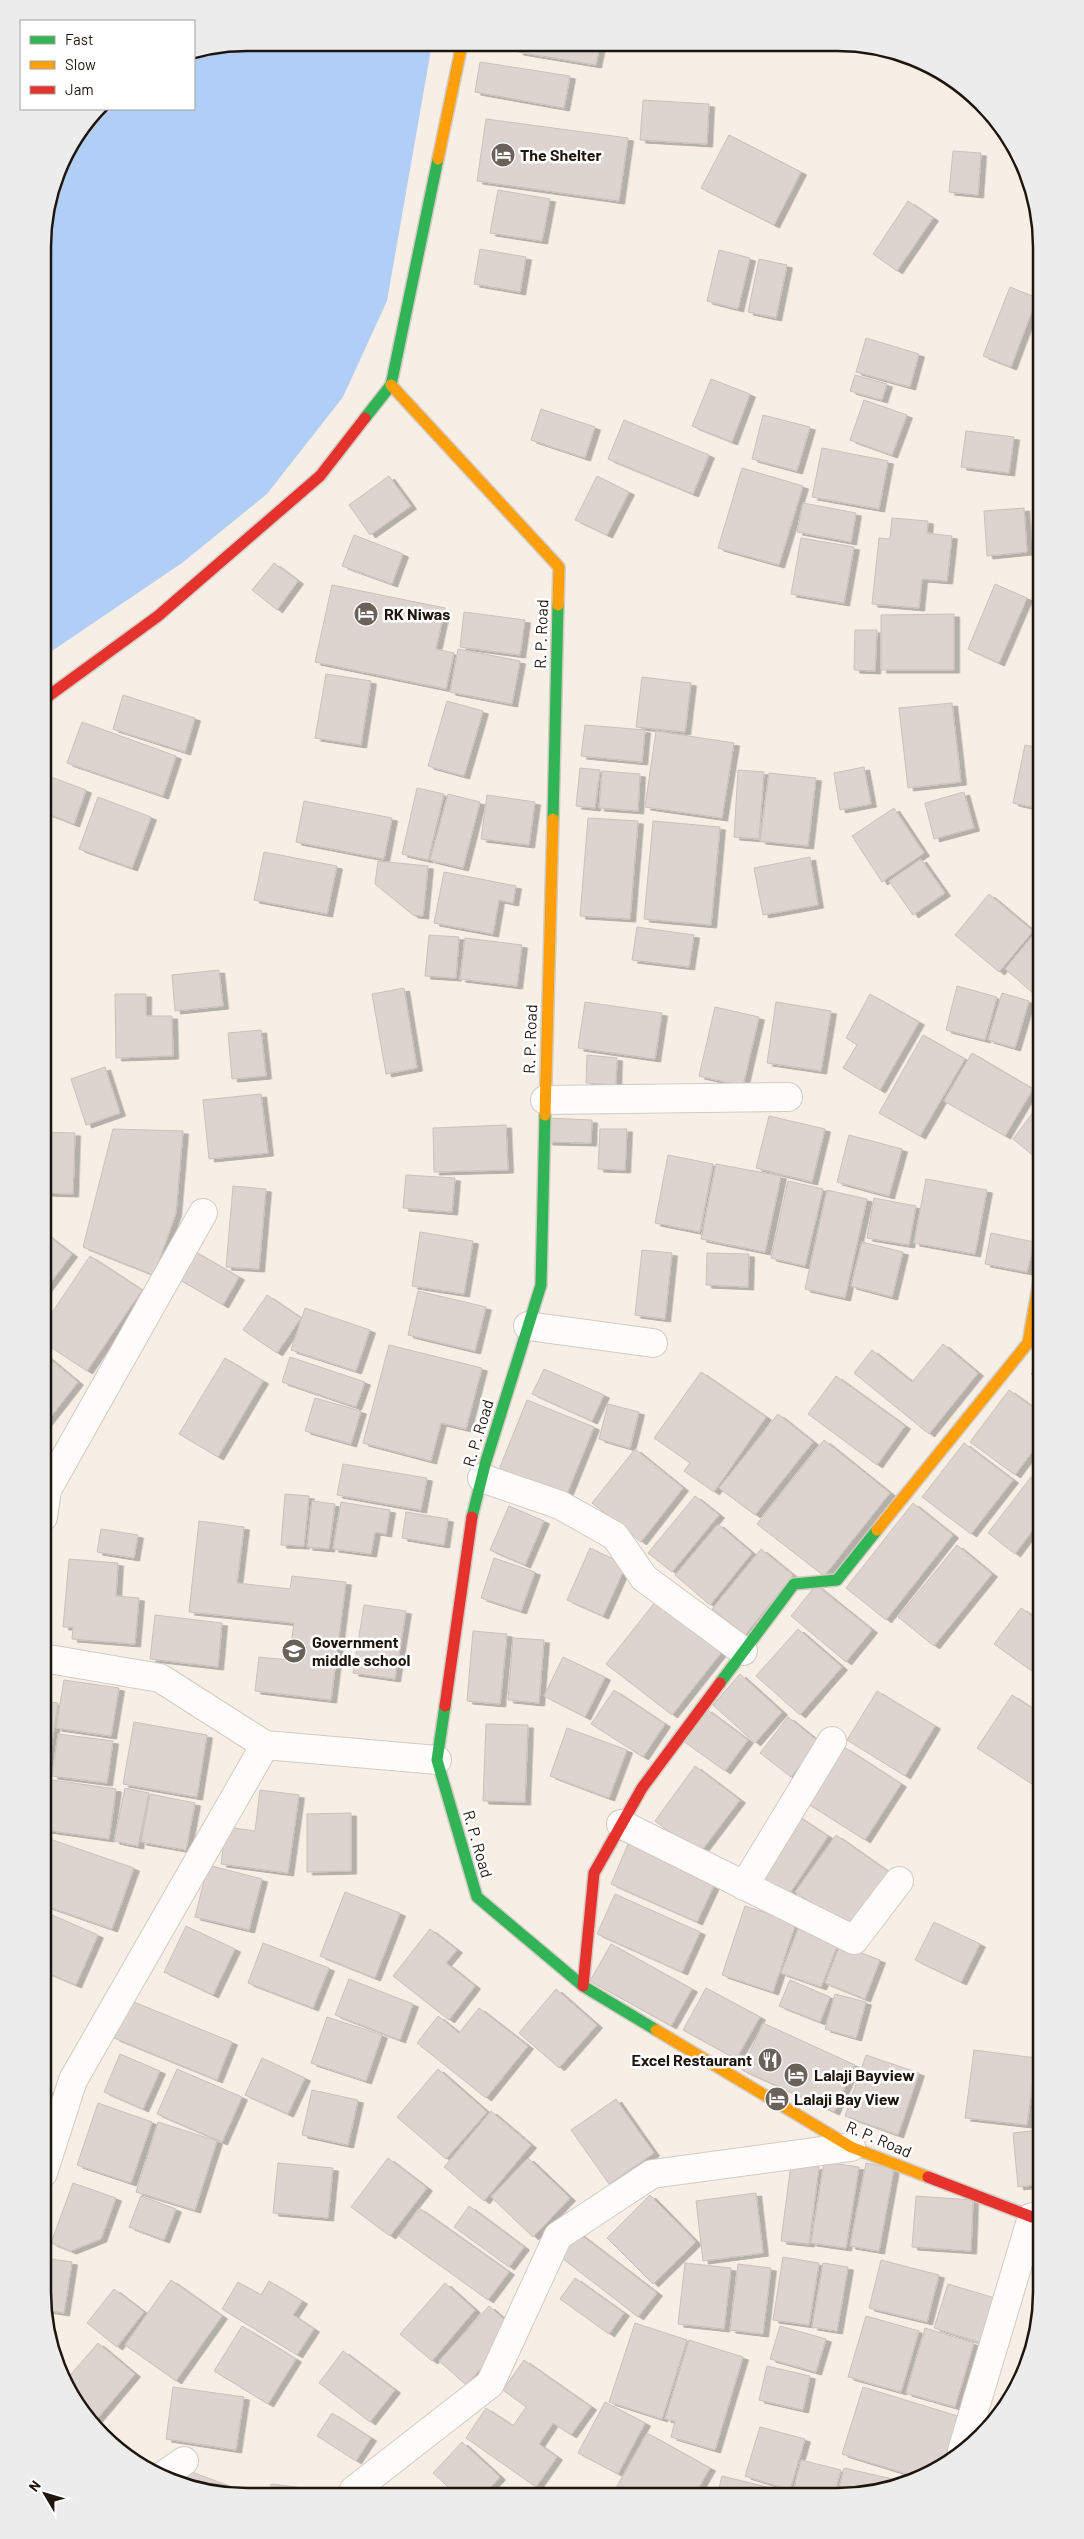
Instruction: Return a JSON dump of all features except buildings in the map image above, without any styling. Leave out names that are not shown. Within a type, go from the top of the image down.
[{"type":"street","points":[[51,694],[158,616],[320,476],[391,385],[461,51]]},
{"type":"street","name":"R. P. Road","points":[[391,385],[559,567],[541,1286],[482,1478],[470,1527],[437,1760],[476,1897],[583,1986],[851,2147],[1033,2214]]},
{"type":"street","points":[[545,1100],[788,1097]]},
{"type":"street","points":[[51,1483],[203,1213]]},
{"type":"street","points":[[583,1986],[594,1873],[642,1788],[794,1584],[837,1580],[1028,1343],[1033,1315]]},
{"type":"street","points":[[528,1326],[653,1343]]},
{"type":"street","points":[[482,1478],[560,1505],[615,1536],[644,1578],[743,1651]]},
{"type":"street","points":[[51,1659],[160,1678],[265,1745],[437,1760]]},
{"type":"street","points":[[744,1886],[832,1741]]},
{"type":"street","points":[[51,2146],[73,2080],[265,1745]]},
{"type":"street","points":[[621,1824],[854,1940],[899,1881]]},
{"type":"street","points":[[357,2488],[490,2384],[558,2236],[652,2174],[851,2147]]},
{"type":"street","points":[[966,2439],[1033,2225]]},
{"type":"street","points":[[168,2471],[184,2461]]},
{"type":"water","points":[[248,51],[431,51],[387,301],[343,397],[267,494],[182,563],[51,652],[51,248],[55,209],[71,161],[84,138],[108,110],[195,110],[195,59],[197,58],[222,53]]},
{"type":"traffic: fast","points":[[365,418],[391,385],[438,159]]},
{"type":"traffic: fast","points":[[553,819],[558,605]]},
{"type":"traffic: fast","points":[[472,1517],[486,1461],[541,1285],[545,1115]]},
{"type":"traffic: fast","points":[[720,1683],[794,1584],[837,1580],[877,1530]]},
{"type":"traffic: fast","points":[[445,1706],[437,1760],[477,1897],[583,1986],[656,2030]]},
{"type":"traffic: slow","points":[[438,159],[461,51]]},
{"type":"traffic: slow","points":[[391,385],[559,567],[558,605]]},
{"type":"traffic: slow","points":[[545,1115],[553,819]]},
{"type":"traffic: slow","points":[[877,1530],[1028,1343],[1033,1315]]},
{"type":"traffic: slow","points":[[656,2030],[851,2147],[928,2177]]},
{"type":"traffic: jam","points":[[51,694],[158,616],[320,476],[365,418]]},
{"type":"traffic: jam","points":[[445,1706],[472,1517]]},
{"type":"traffic: jam","points":[[583,1986],[594,1873],[642,1788],[720,1683]]},
{"type":"traffic: jam","points":[[928,2177],[1033,2217]]},
{"type":"place","name":"The Shelter","points":[[503,155]]},
{"type":"place","name":"RK Niwas","points":[[366,614]]},
{"type":"place","name":"Government middle school","points":[[294,1651]]},
{"type":"place","name":"Excel Restaurant","points":[[770,2060]]},
{"type":"place","name":"Lalaji Bayview","points":[[796,2075]]},
{"type":"place","name":"Lalaji Bay View","points":[[777,2099]]}]
